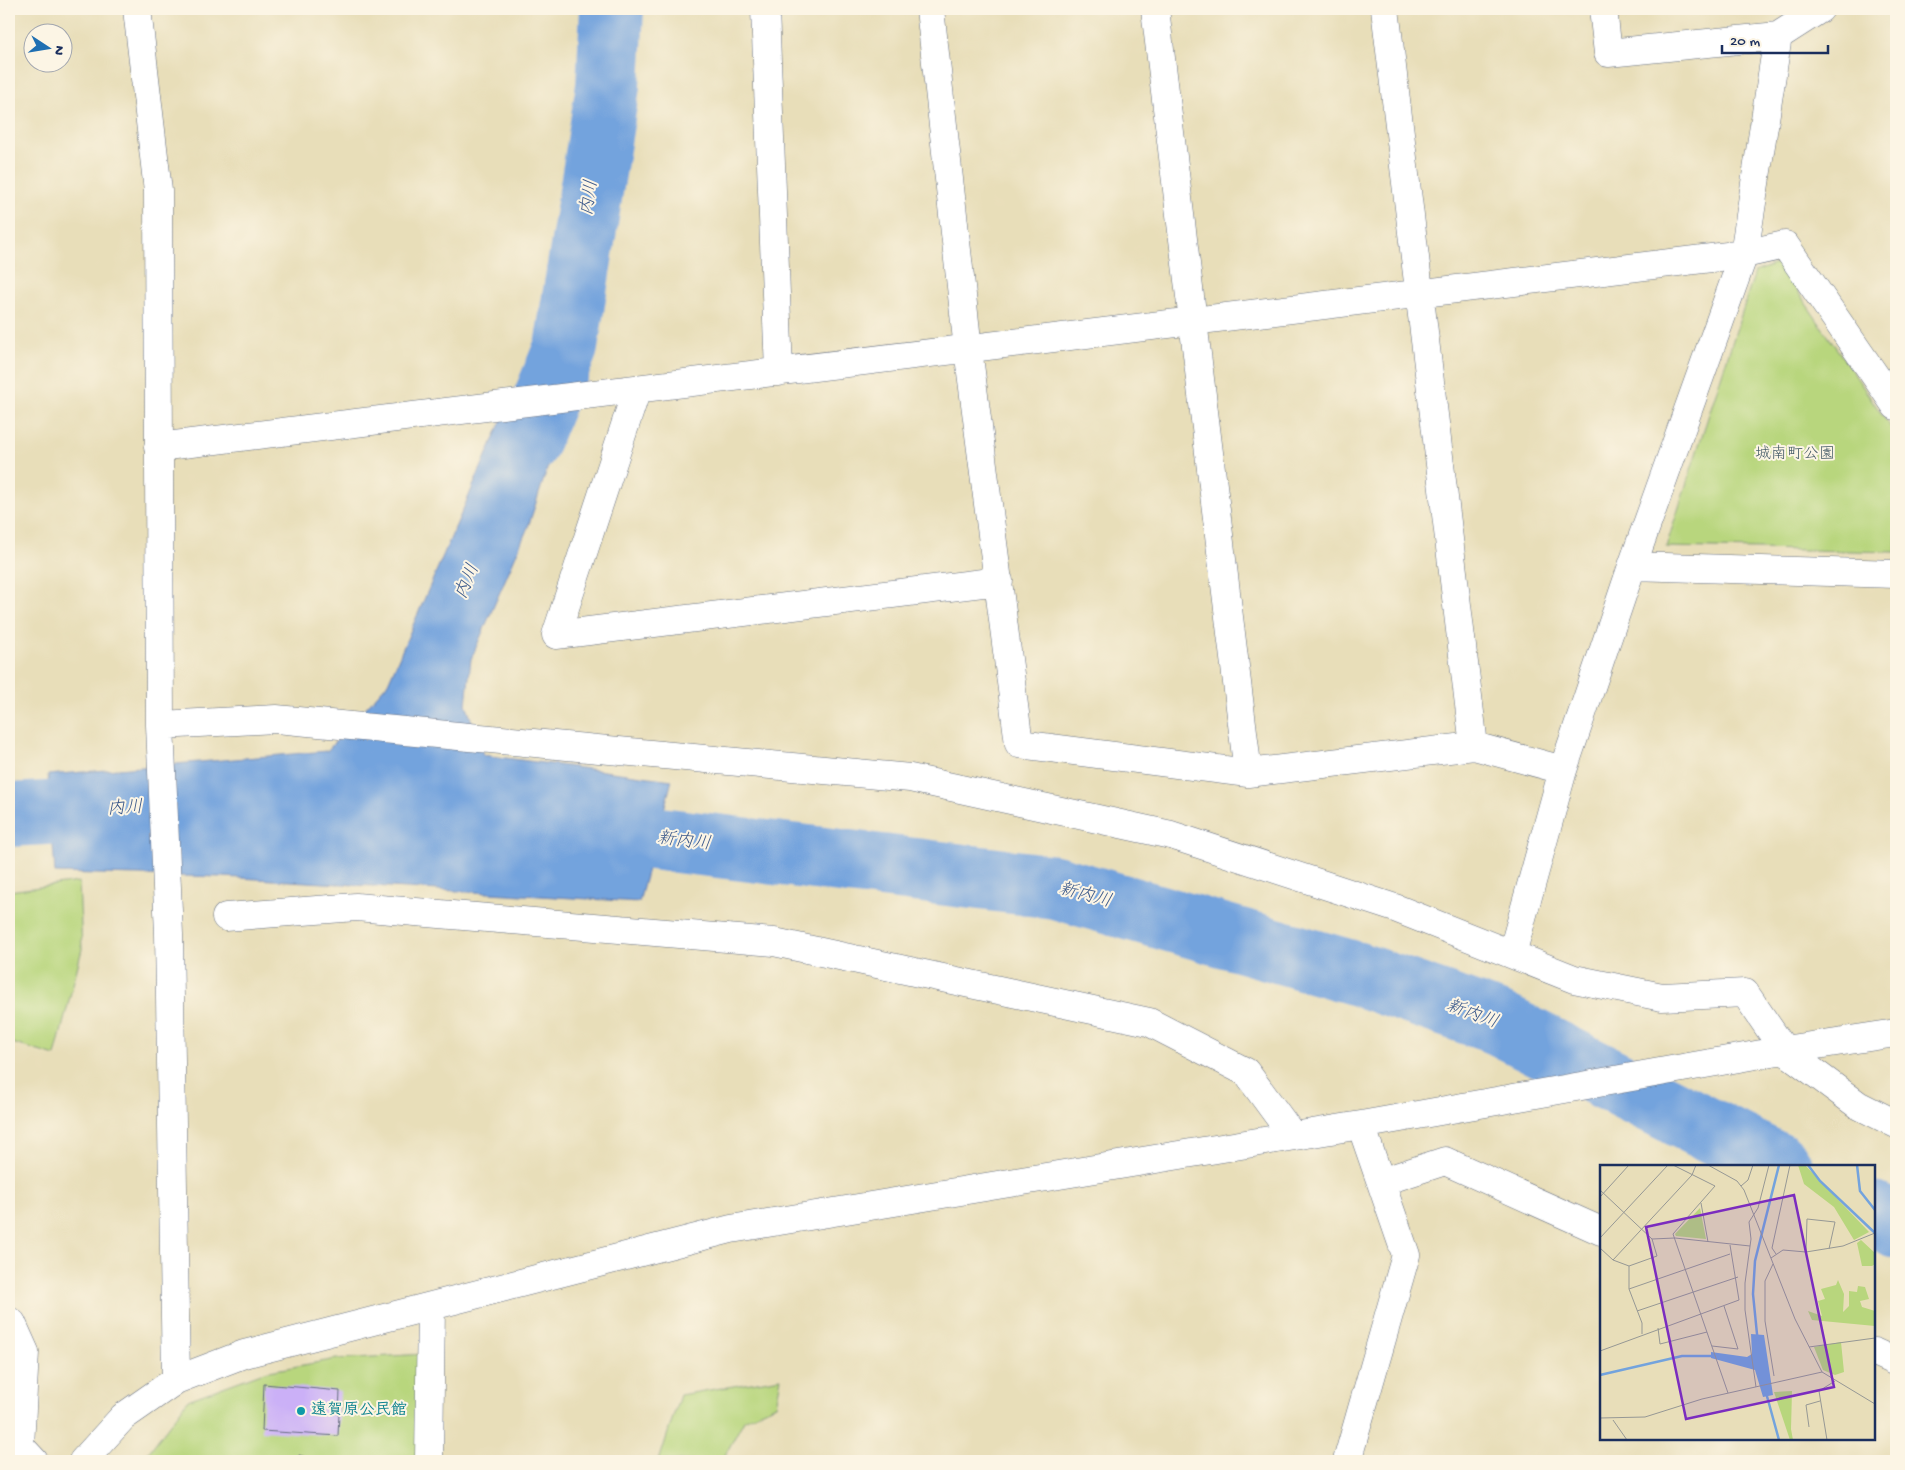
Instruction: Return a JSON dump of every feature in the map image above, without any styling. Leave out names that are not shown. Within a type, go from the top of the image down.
[{"type":"street","points":[[137,9],[158,191],[160,725],[169,934],[176,1380]]},
{"type":"street","points":[[765,9],[779,372]]},
{"type":"street","points":[[930,9],[968,349],[1019,744],[1248,773],[1474,746],[1563,770]]},
{"type":"street","points":[[1155,9],[1248,773]]},
{"type":"street","points":[[1385,9],[1474,746]]},
{"type":"street","points":[[1603,9],[1608,53],[1778,36],[1820,9]]},
{"type":"street","points":[[1512,954],[1563,770],[1632,566],[1744,254],[1778,36]]},
{"type":"street","points":[[158,447],[1744,254],[1785,245],[1896,406]]},
{"type":"street","points":[[637,389],[556,635],[998,581]]},
{"type":"street","points":[[1632,566],[1896,574]]},
{"type":"street","points":[[160,725],[276,718],[910,778],[1171,835],[1395,908],[1574,979],[1662,997],[1744,993],[1784,1050],[1858,1105],[1896,1124]]},
{"type":"street","points":[[226,917],[356,907],[774,942],[1148,1022],[1246,1072],[1294,1136]]},
{"type":"street","points":[[84,1461],[123,1416],[176,1380],[244,1354],[730,1229],[1361,1125],[1784,1050],[1896,1033]]},
{"type":"street","points":[[1347,1461],[1406,1255],[1361,1125]]},
{"type":"street","points":[[1381,1182],[1445,1161],[1600,1231]]},
{"type":"street","points":[[429,1461],[431,1306]]},
{"type":"street","points":[[9,1321],[12,1323],[25,1352],[20,1446],[34,1461]]},
{"type":"street","points":[[1875,1352],[1896,1362]]},
{"type":"green space","name":"城南町公園","points":[[1778,263],[1896,435],[1896,552],[1666,547],[1755,272]]},
{"type":"green space","points":[[79,882],[82,949],[55,1056],[9,1042],[9,891]]},
{"type":"green space","points":[[426,1354],[423,1461],[142,1461],[188,1400],[264,1372],[337,1359]]},
{"type":"green space","points":[[781,1378],[776,1405],[744,1420],[722,1461],[659,1461],[680,1395]]},
{"type":"water","points":[[528,359],[582,363],[528,527],[471,659],[466,704],[483,755],[672,780],[639,902],[223,877],[55,873],[48,775],[327,751],[388,683]]},
{"type":"building","name":"遠賀原公民館","points":[[264,1384],[340,1391],[338,1436],[262,1431]]},
{"type":"building","points":[[299,1455],[320,1461],[298,1461]]},
{"type":"waterway","name":"内川","points":[[527,443],[566,347],[608,86],[612,9]]},
{"type":"waterway","name":"内川","points":[[9,815],[139,808]]},
{"type":"waterway","name":"新内川","points":[[569,828],[1055,887],[1358,974],[1498,1023],[1778,1165]]},
{"type":"waterway","name":"新内川","points":[[1875,1215],[1896,1226]]},
{"type":"place","name":"遠賀原公民館","points":[[301,1411]]}]
